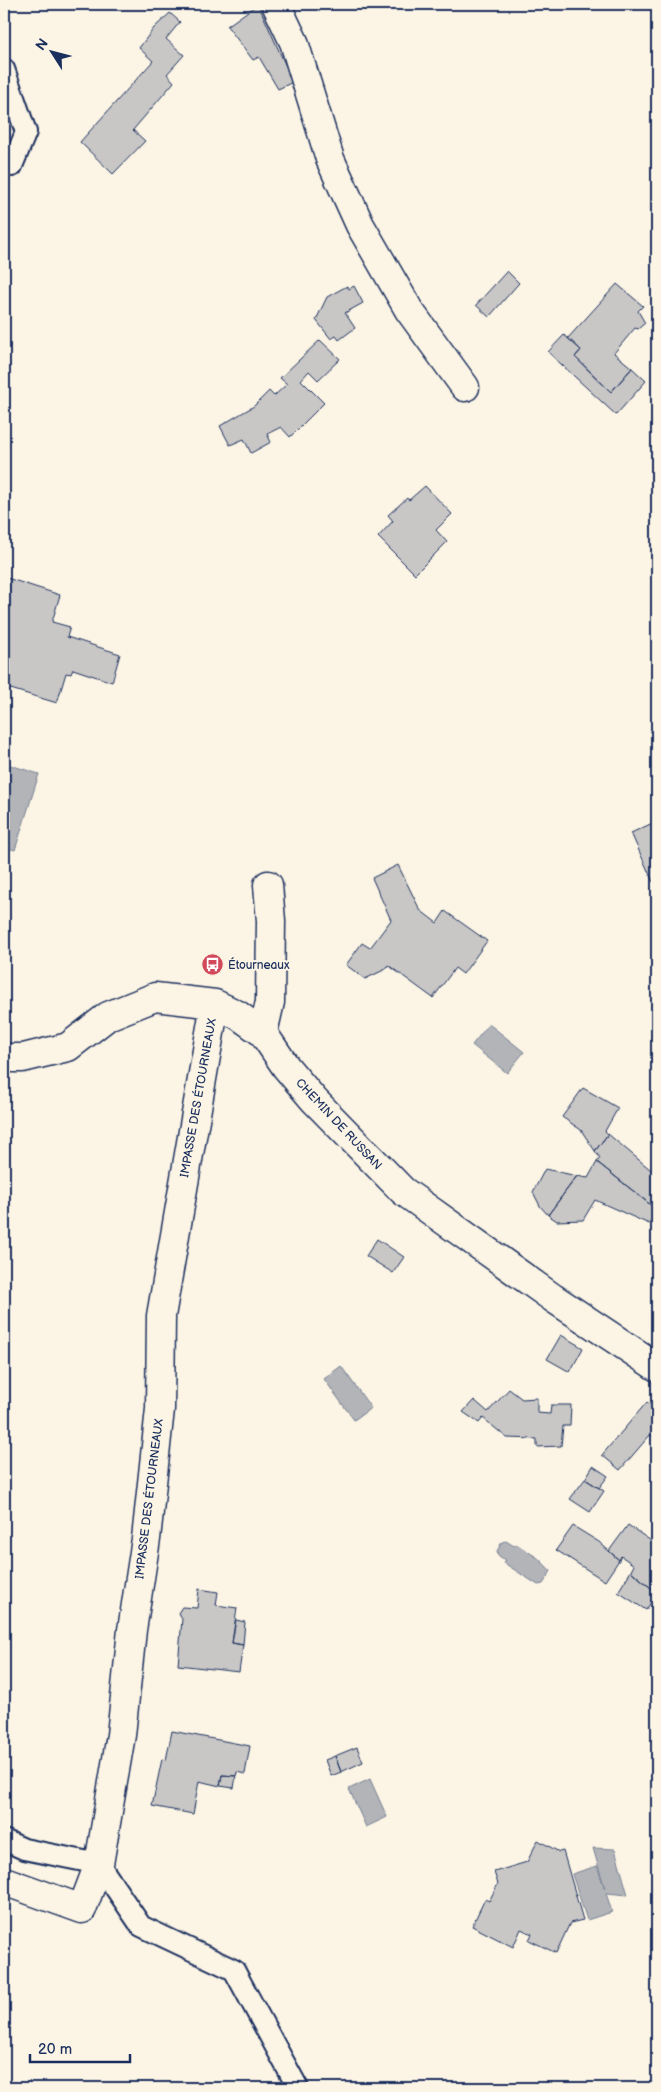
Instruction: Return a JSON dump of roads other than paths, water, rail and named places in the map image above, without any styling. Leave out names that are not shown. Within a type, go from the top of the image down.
[{"type":"street","points":[[276,4],[294,42],[330,159],[360,225],[408,310],[465,387]]},
{"type":"street","points":[[264,1033],[270,1002],[271,921],[268,885]]},
{"type":"street","name":"CHEMIN DE RUSSAN","points":[[4,1058],[23,1058],[68,1048],[108,1016],[155,996],[215,1004],[238,1015],[264,1033],[286,1067],[314,1100],[403,1191],[552,1298],[657,1367]]},
{"type":"street","name":"IMPASSE DES ÉTOURNEAUX","points":[[4,1881],[82,1909],[100,1864],[121,1735],[132,1630],[146,1539],[160,1409],[161,1316],[215,1004]]},
{"type":"lane","points":[[4,69],[7,94],[26,132],[12,166],[4,160]]},
{"type":"lane","points":[[4,1840],[24,1849],[100,1864],[141,1926],[234,1970],[298,2088]]},
{"type":"place","name":"Étourneaux","points":[[212,965]]}]
